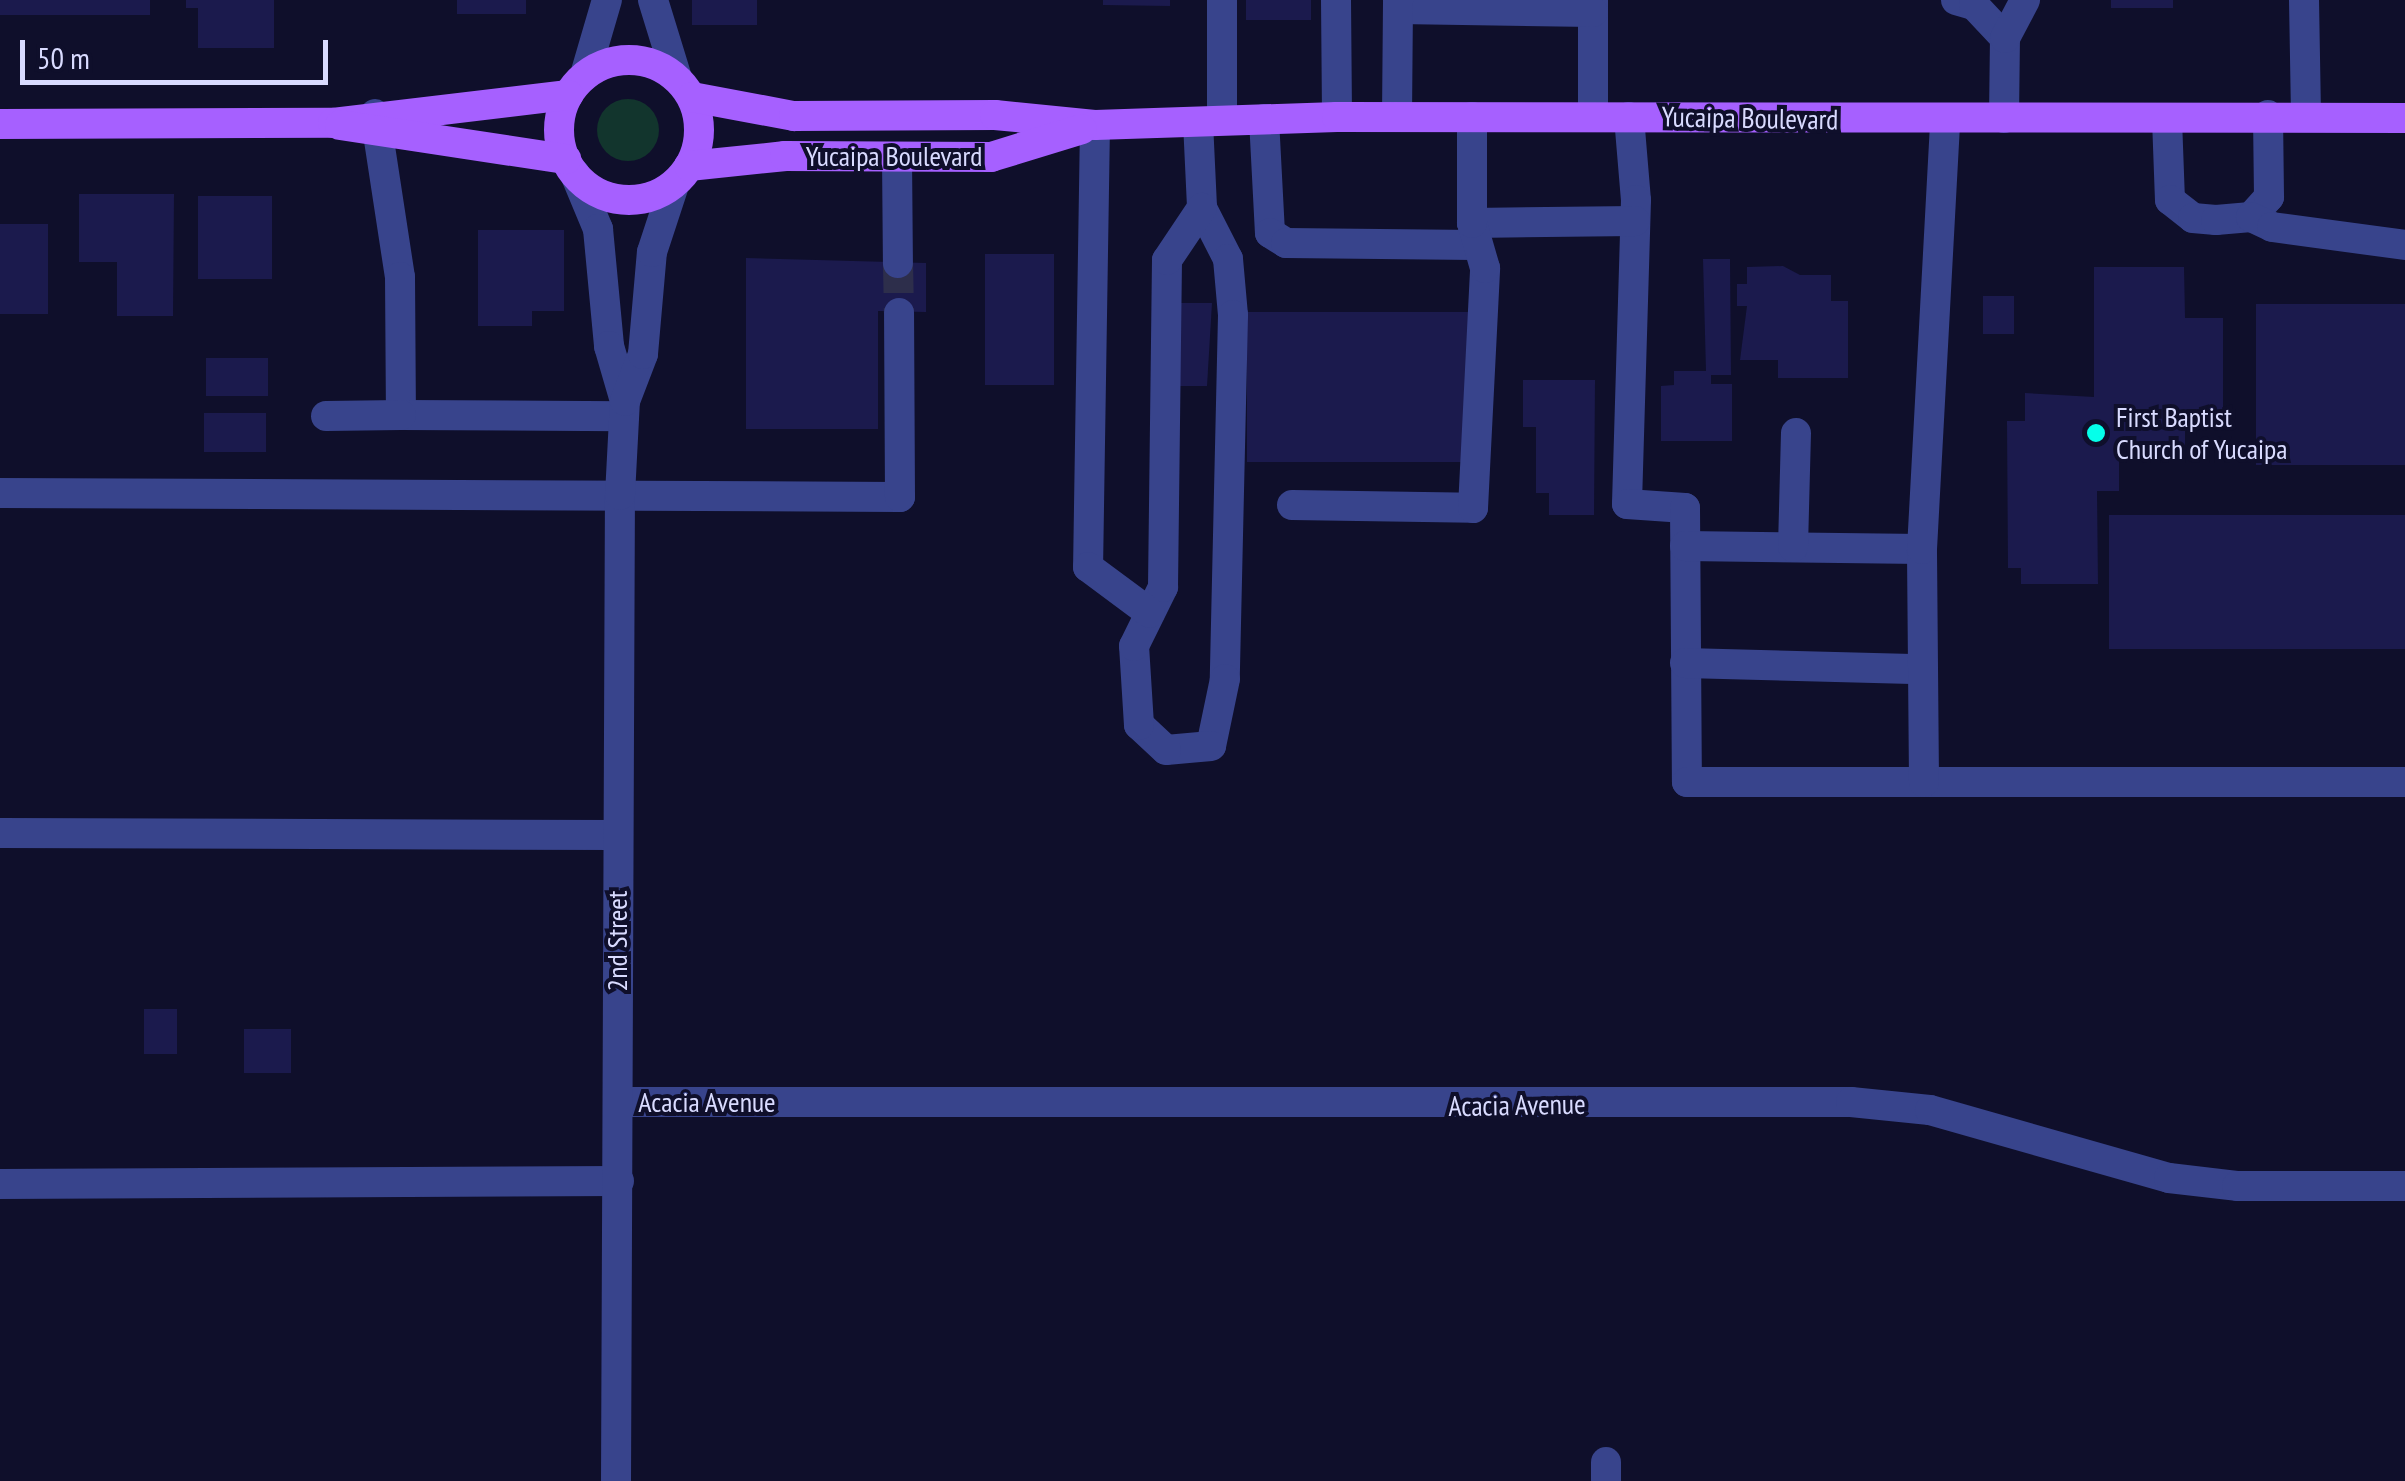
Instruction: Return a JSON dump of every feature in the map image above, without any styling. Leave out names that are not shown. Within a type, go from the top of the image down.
[{"type":"main road","points":[[0,124],[375,124],[570,167],[606,196],[628,200],[682,176],[698,144],[684,87],[633,59],[610,61],[576,85],[375,124]]},
{"type":"main road","points":[[570,167],[558,128],[576,85]]},
{"type":"main road","name":"Yucaipa Boulevard","points":[[684,87],[794,116],[995,114],[1094,126],[1472,116],[1945,120],[2306,114],[2405,118]]},
{"type":"main road","name":"Yucaipa Boulevard","points":[[682,176],[785,156],[991,157],[1094,126]]},
{"type":"street","points":[[576,85],[607,0]]},
{"type":"street","points":[[653,0],[684,87]]},
{"type":"street","points":[[1202,208],[1228,259],[1233,315],[1225,679],[1211,746],[1166,750],[1139,725],[1134,646],[1162,588],[1166,260],[1202,208],[1222,0]]},
{"type":"street","points":[[1336,0],[1337,117]]},
{"type":"street","points":[[1956,0],[1974,6],[2005,38]]},
{"type":"street","points":[[2004,118],[2005,38],[2025,0]]},
{"type":"street","points":[[2304,0],[2306,114]]},
{"type":"street","points":[[1397,117],[1398,4],[1592,6],[1593,116]]},
{"type":"street","points":[[2251,218],[2269,197],[2268,115]]},
{"type":"street","points":[[1292,505],[1474,508],[1486,268],[1474,234],[1472,116]]},
{"type":"street","points":[[1630,116],[1635,222],[1627,504],[1684,508],[1687,782],[2405,782]]},
{"type":"street","points":[[1264,119],[1270,233],[1286,242],[1635,222]]},
{"type":"street","points":[[2167,119],[2170,200],[2194,218],[2251,218],[2272,227],[2405,245]]},
{"type":"street","points":[[1924,782],[1922,548],[1945,120]]},
{"type":"street","points":[[375,124],[400,277],[401,415]]},
{"type":"street","points":[[1094,126],[1088,567],[1150,613]]},
{"type":"street","points":[[897,158],[898,263]]},
{"type":"street","name":"2nd Street","points":[[570,167],[598,229],[610,346],[625,409]]},
{"type":"street","name":"2nd Street","points":[[616,1481],[620,496],[625,409],[643,354],[652,252],[682,176]]},
{"type":"street","points":[[0,493],[900,498],[899,314]]},
{"type":"street","points":[[326,416],[625,409]]},
{"type":"street","points":[[1793,547],[1796,433]]},
{"type":"street","points":[[1684,546],[1922,548]]},
{"type":"street","points":[[1684,663],[1922,668]]},
{"type":"street","points":[[0,834],[617,836]]},
{"type":"street","name":"Acacia Avenue","points":[[618,1102],[1851,1102],[1930,1110],[2169,1178],[2237,1186],[2405,1186]]},
{"type":"street","points":[[0,1184],[618,1181]]},
{"type":"green space","points":[[628,99],[650,108],[659,130],[650,152],[628,161],[606,152],[597,130],[606,108]]},
{"type":"building","points":[[0,0],[150,0],[150,15],[0,15]]},
{"type":"building","points":[[186,0],[274,0],[274,48],[198,48],[198,8],[186,8]]},
{"type":"building","points":[[457,0],[526,0],[526,14],[457,14]]},
{"type":"building","points":[[692,0],[757,0],[757,25],[692,25]]},
{"type":"building","points":[[1103,0],[1170,0],[1170,6],[1103,5]]},
{"type":"building","points":[[1246,0],[1311,0],[1311,20],[1246,20]]},
{"type":"building","points":[[2111,0],[2173,0],[2173,8],[2111,8]]},
{"type":"building","points":[[79,194],[174,194],[173,316],[117,316],[117,262],[79,262]]},
{"type":"building","points":[[198,196],[272,196],[272,279],[198,279]]},
{"type":"building","points":[[0,224],[48,224],[48,314],[0,314]]},
{"type":"building","points":[[478,230],[564,230],[564,311],[532,311],[532,326],[478,326]]},
{"type":"building","points":[[985,254],[1054,254],[1054,385],[985,385]]},
{"type":"building","points":[[746,258],[926,263],[926,312],[878,311],[878,429],[746,429]]},
{"type":"building","points":[[1703,259],[1730,259],[1731,375],[1711,375],[1711,384],[1732,384],[1732,441],[1661,441],[1661,386],[1674,385],[1674,371],[1706,371]]},
{"type":"building","points":[[1783,266],[1800,275],[1831,275],[1831,301],[1848,301],[1848,378],[1778,378],[1778,360],[1740,360],[1747,306],[1737,306],[1737,284],[1747,284],[1747,267]]},
{"type":"building","name":"First Baptist Church of Yucaipa","points":[[2094,267],[2184,267],[2185,318],[2223,318],[2223,415],[2185,415],[2185,446],[2119,446],[2119,491],[2097,491],[2098,584],[2021,584],[2021,568],[2008,568],[2007,421],[2025,421],[2025,393],[2094,397]]},
{"type":"building","points":[[1983,296],[2014,296],[2014,334],[1983,334]]},
{"type":"building","points":[[1179,303],[1212,303],[1207,386],[1180,386]]},
{"type":"building","points":[[2256,304],[2405,304],[2405,465],[2256,465]]},
{"type":"building","points":[[1247,312],[1469,312],[1469,462],[1247,462]]},
{"type":"building","points":[[206,358],[268,358],[268,396],[206,396]]},
{"type":"building","points":[[1523,380],[1595,380],[1594,515],[1549,515],[1549,493],[1536,493],[1536,427],[1523,427]]},
{"type":"building","points":[[204,413],[266,413],[266,452],[204,452]]},
{"type":"building","points":[[2109,515],[2405,515],[2405,649],[2109,649]]},
{"type":"building","points":[[144,1009],[177,1009],[177,1054],[144,1054]]},
{"type":"building","points":[[244,1029],[291,1029],[291,1073],[244,1073]]},
{"type":"tunnel","points":[[898,263],[899,313]]},
{"type":"place","name":"First Baptist Church of Yucaipa","points":[[2096,433]]}]
